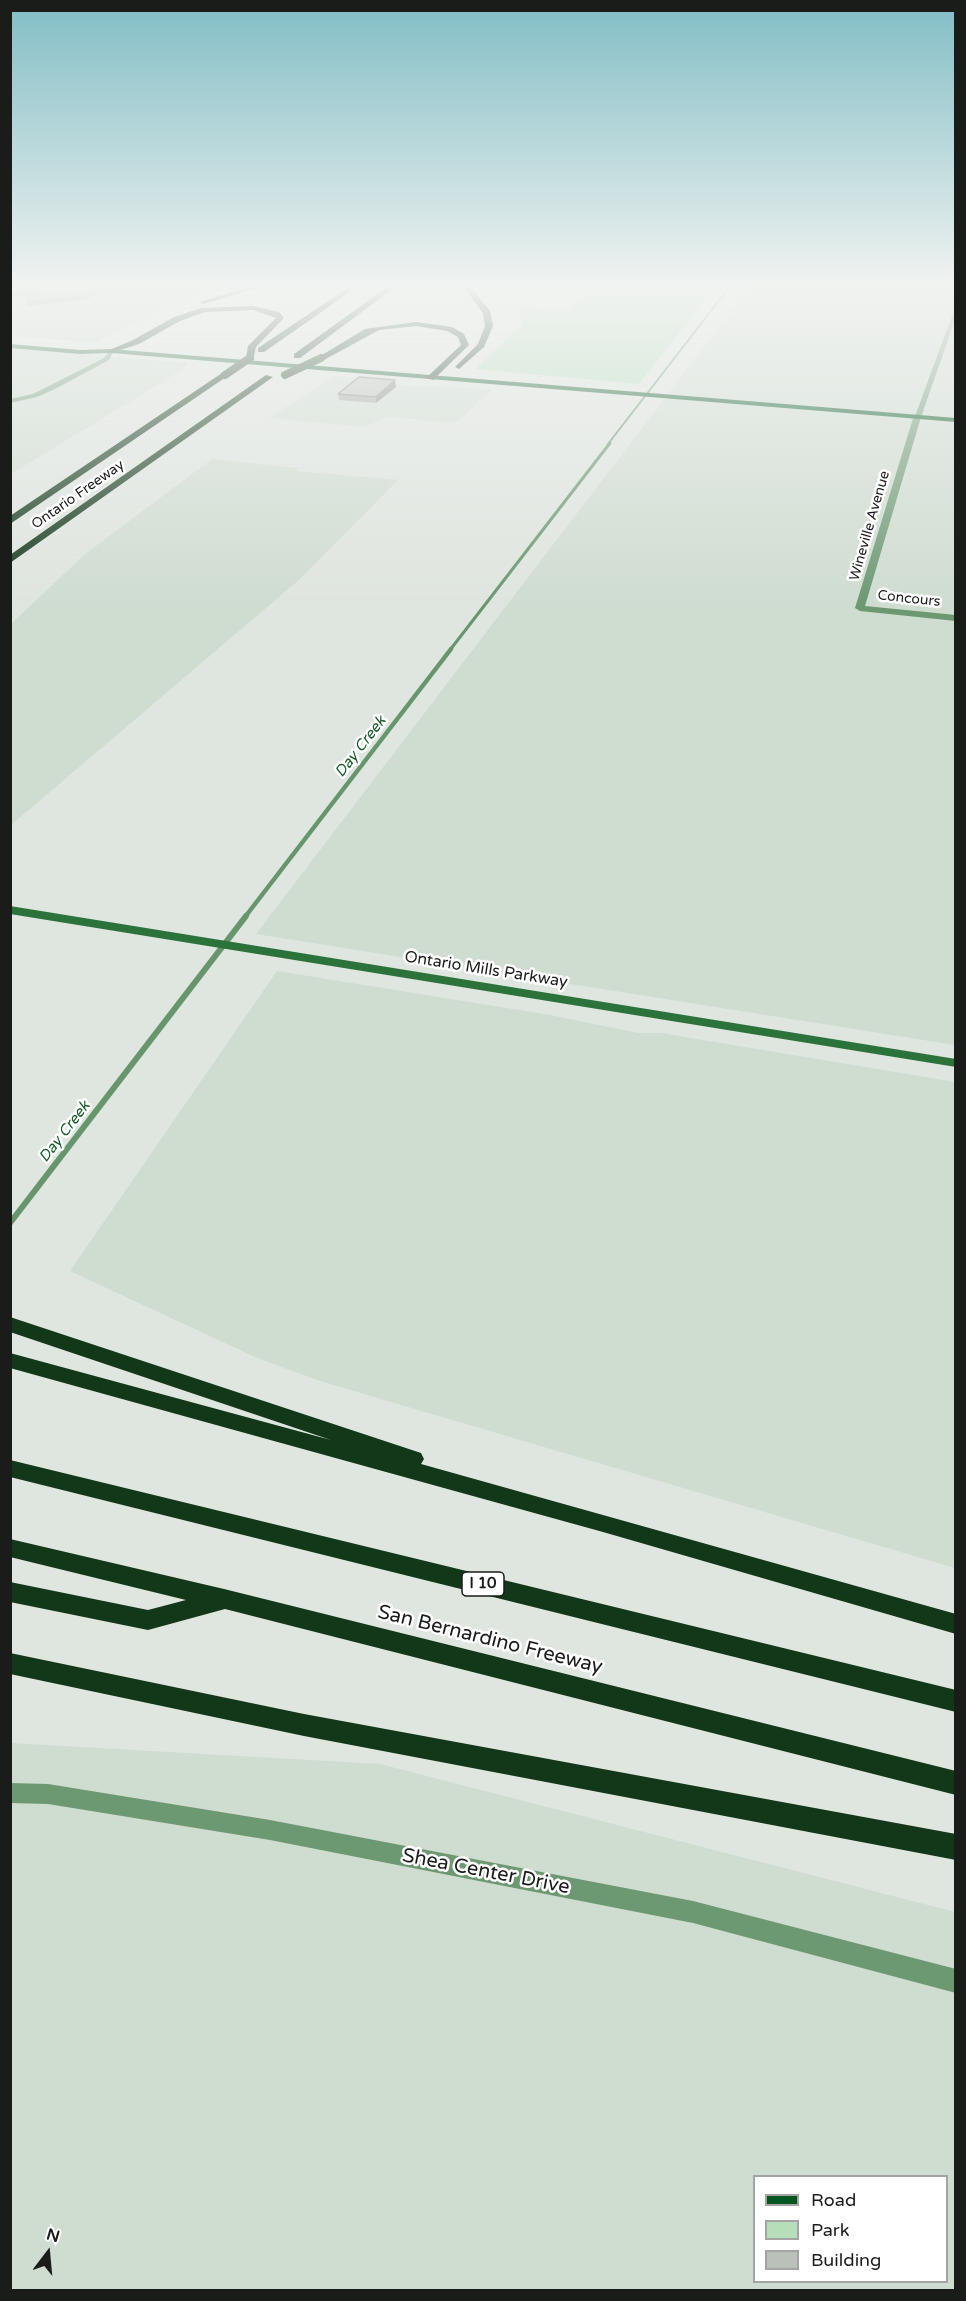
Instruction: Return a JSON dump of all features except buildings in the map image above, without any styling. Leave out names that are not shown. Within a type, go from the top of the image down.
[{"type":"highway","name":"Ontario Freeway","points":[[10,520],[199,392]]},
{"type":"highway","name":"Ontario Freeway","points":[[10,560],[246,392]]},
{"type":"highway","points":[[241,396],[249,392]]},
{"type":"highway","points":[[10,512],[34,504]]},
{"type":"highway","points":[[10,571],[60,524]]},
{"type":"highway","points":[[10,1324],[603,1523]]},
{"type":"highway","points":[[10,1360],[603,1523],[956,1624]]},
{"type":"highway","name":"I 10","points":[[10,1468],[956,1701]]},
{"type":"highway","name":"San Bernardino Freeway","points":[[10,1548],[224,1599],[956,1783]]},
{"type":"highway","points":[[10,1592],[148,1620],[224,1599]]},
{"type":"highway","points":[[10,1663],[304,1725],[956,1847]]},
{"type":"main road","points":[[615,392],[956,420]]},
{"type":"main road","name":"Ontario Mills Parkway","points":[[10,910],[956,1063]]},
{"type":"street","points":[[13,401],[43,392]]},
{"type":"street","name":"Wineville Avenue","points":[[860,608],[925,392]]},
{"type":"street","name":"Concours","points":[[860,608],[956,618]]},
{"type":"street","name":"Shea Center Drive","points":[[10,1793],[48,1794],[270,1830],[675,1908],[956,1981]]},
{"type":"shaded area","points":[[11,392],[145,392],[11,474]]},
{"type":"shaded area","points":[[309,392],[489,392],[459,421],[444,422],[388,417],[364,427],[269,418]]},
{"type":"shaded area","points":[[669,392],[955,392],[955,1045],[256,934]]},
{"type":"shaded area","points":[[212,459],[298,468],[296,471],[398,480],[300,579],[11,825],[11,624],[85,554]]},
{"type":"shaded area","points":[[277,971],[550,1015],[638,1033],[660,1033],[955,1082],[955,1568],[320,1381],[255,1357],[70,1271]]},
{"type":"shaded area","points":[[10,1743],[380,1764],[955,1912],[955,2290],[11,2290]]},
{"type":"waterway","name":"Day Creek","points":[[608,444],[648,392]]},
{"type":"waterway","name":"Day Creek","points":[[450,650],[610,443]]},
{"type":"waterway","name":"Day Creek","points":[[245,917],[451,649]]},
{"type":"waterway","name":"Day Creek","points":[[10,1223],[246,916]]}]
